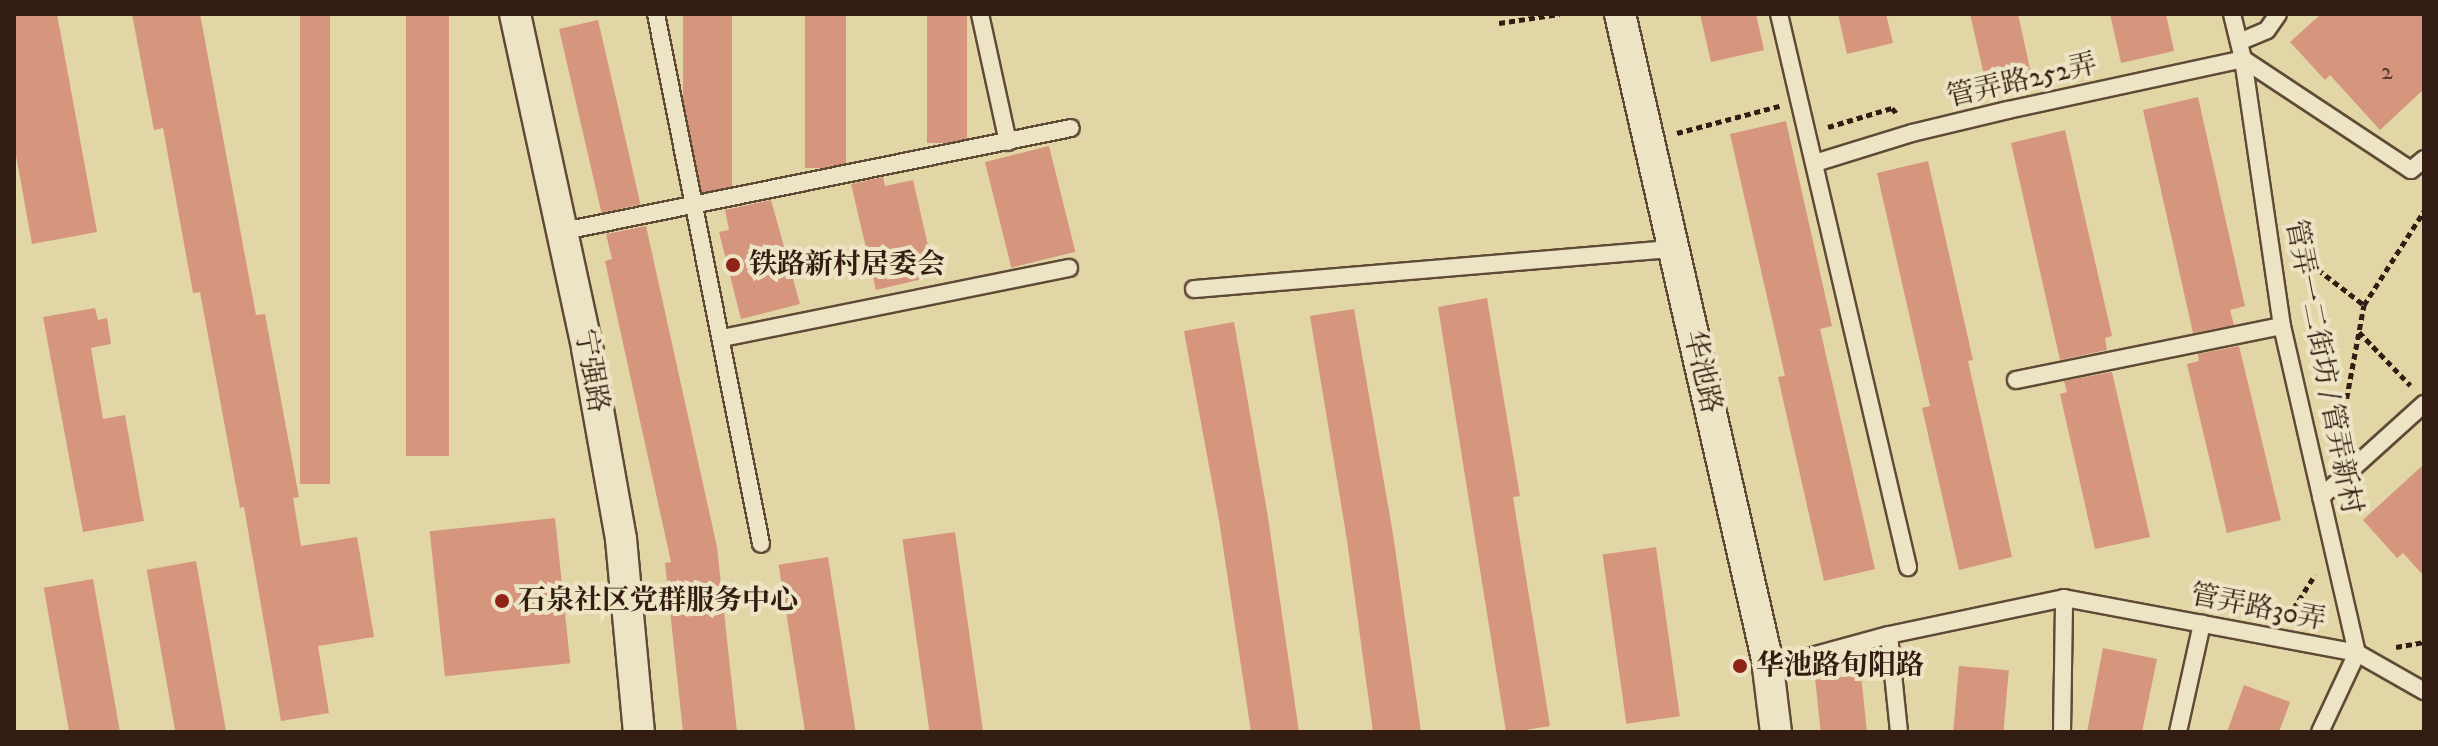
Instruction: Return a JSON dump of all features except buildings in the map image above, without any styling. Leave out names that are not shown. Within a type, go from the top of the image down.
[{"type":"street","name":"宁强路","points":[[515,14],[564,231],[621,539],[639,732]]},
{"type":"street","name":"华池路","points":[[1620,14],[1768,668],[1776,732]]},
{"type":"lane","points":[[656,14],[761,544]]},
{"type":"lane","points":[[980,14],[1008,142]]},
{"type":"lane","points":[[1779,14],[1908,567]]},
{"type":"lane","name":"管弄一二街坊 / 管弄新村","points":[[2232,14],[2243,59],[2282,326],[2357,653]]},
{"type":"lane","points":[[2239,42],[2267,30],[2278,14]]},
{"type":"lane","points":[[2243,59],[2411,170],[2424,159]]},
{"type":"lane","name":"管弄路252弄","points":[[1815,163],[1912,133],[2243,59]]},
{"type":"lane","points":[[564,231],[1071,128]]},
{"type":"lane","points":[[1194,289],[1674,249]]},
{"type":"lane","points":[[722,338],[1069,268]]},
{"type":"lane","points":[[2016,380],[2282,326]]},
{"type":"lane","points":[[2321,497],[2424,404]]},
{"type":"lane","points":[[2062,732],[2064,598]]},
{"type":"lane","name":"管弄路30弄","points":[[1768,668],[1889,635],[2064,598],[2357,653],[2320,732]]},
{"type":"lane","points":[[2178,732],[2202,624]]},
{"type":"lane","points":[[1889,635],[1899,732]]},
{"type":"lane","points":[[2357,653],[2424,691]]},
{"type":"path","points":[[1499,23],[1559,14]]},
{"type":"path","points":[[1649,141],[1800,100]]},
{"type":"path","points":[[2311,454],[2343,418],[2364,305],[2424,211]]},
{"type":"path","points":[[2268,231],[2364,305]]},
{"type":"path","points":[[2358,331],[2413,388]]},
{"type":"path","points":[[2274,638],[2332,548]]},
{"type":"place","name":"铁路新村居委会","points":[[733,265]]},
{"type":"place","name":"石泉社区党群服务中心","points":[[502,601]]},
{"type":"place","name":"华池路旬阳路","points":[[1740,666]]}]
